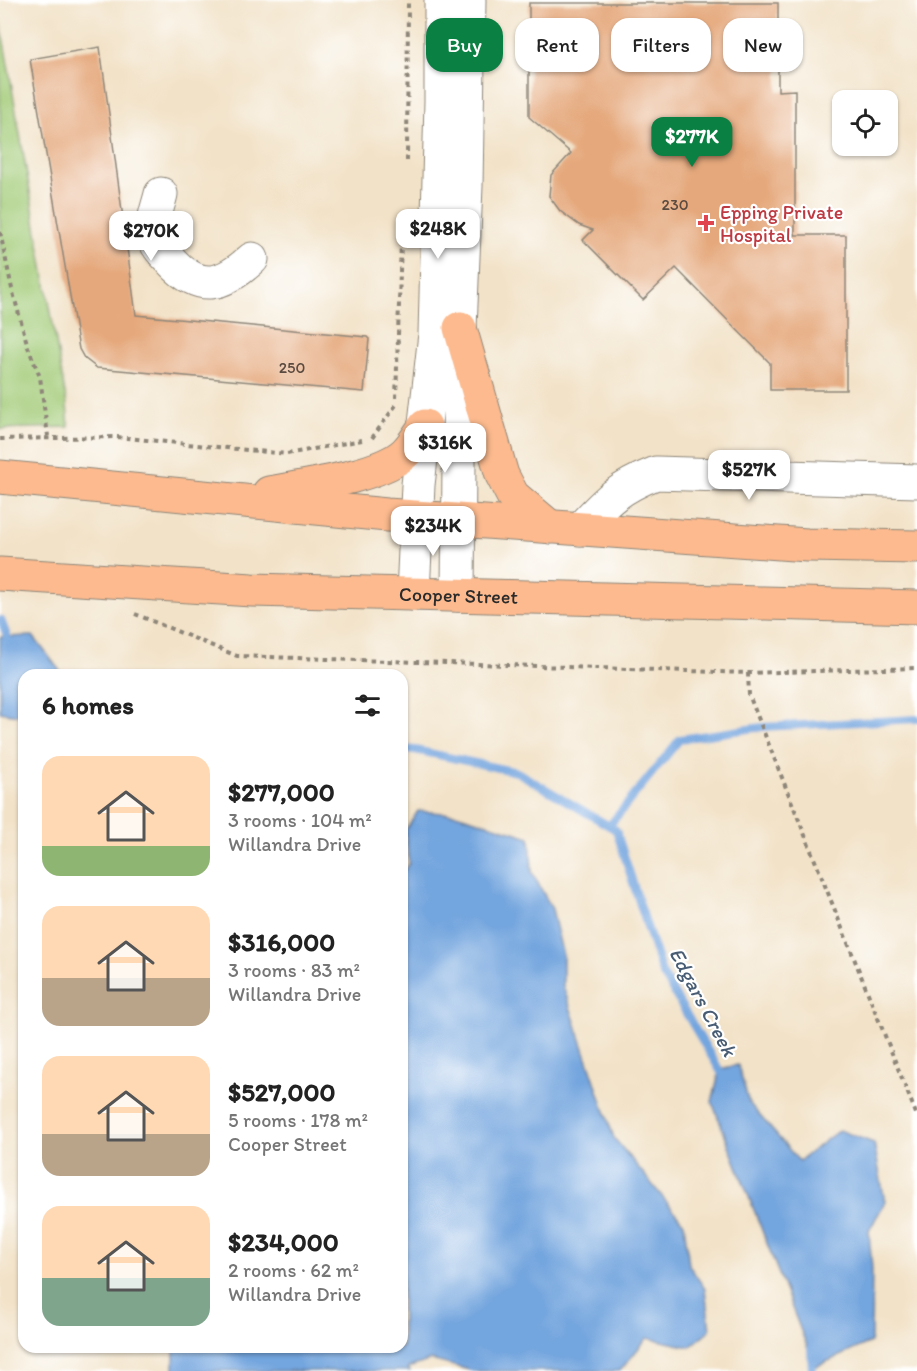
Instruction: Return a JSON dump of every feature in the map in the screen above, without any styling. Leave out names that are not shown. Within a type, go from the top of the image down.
[{"type":"main road","points":[[460,328],[502,475],[513,496],[565,528]]},
{"type":"main road","points":[[229,500],[326,482],[384,466],[404,454],[425,426]]},
{"type":"main road","points":[[0,477],[416,517],[854,546],[917,548]]},
{"type":"main road","name":"Cooper Street","points":[[0,574],[252,590],[917,607]]},
{"type":"street","points":[[413,594],[416,517],[435,322],[441,0]]},
{"type":"street","points":[[458,595],[460,328],[466,186],[469,0]]},
{"type":"street","points":[[161,194],[154,236],[157,246],[184,275],[196,282],[220,281],[236,274],[252,259]]},
{"type":"street","points":[[565,528],[626,485],[656,473],[917,481]]},
{"type":"street","points":[[854,546],[917,542]]},
{"type":"path","points":[[407,162],[408,0]]},
{"type":"path","points":[[0,439],[48,436],[117,437],[287,454],[372,438],[396,407],[401,240],[407,207]]},
{"type":"path","points":[[0,232],[15,301],[28,347],[40,377],[48,436]]},
{"type":"path","points":[[124,613],[135,614],[237,656],[748,673],[917,668]]},
{"type":"path","points":[[748,673],[749,695],[917,1116]]},
{"type":"green space","points":[[0,19],[67,405],[69,427],[0,429]]},
{"type":"water","points":[[33,636],[59,669],[18,669],[18,715],[0,712],[0,637]]},
{"type":"water","points":[[418,811],[456,814],[530,837],[532,872],[552,909],[563,956],[563,986],[614,1138],[684,1223],[689,1265],[705,1289],[710,1330],[690,1347],[647,1338],[620,1371],[473,1371],[431,1360],[408,1368],[410,1371],[174,1371],[174,1353],[408,1353],[408,826]]},
{"type":"water","points":[[738,1065],[749,1103],[799,1161],[839,1130],[874,1143],[885,1202],[869,1231],[872,1269],[871,1342],[815,1367],[712,1102],[720,1069]]},
{"type":"building","name":"Epping Private Hospital","points":[[529,3],[778,3],[778,18],[723,18],[723,72],[778,72],[778,91],[795,90],[795,235],[846,235],[846,390],[770,390],[770,363],[676,268],[643,300],[583,240],[593,230],[579,225],[560,211],[549,196],[551,175],[571,153],[529,117],[529,72],[599,72],[599,18],[529,18]]},
{"type":"building","points":[[100,47],[136,315],[367,337],[369,339],[364,392],[97,368],[84,358],[79,349],[30,59]]},
{"type":"waterway","name":"Edgars Creek","points":[[1,620],[10,644]]},
{"type":"waterway","points":[[609,826],[680,739],[762,727],[917,719]]},
{"type":"waterway","name":"Edgars Creek","points":[[408,749],[517,772],[616,830],[662,973],[725,1079]]},
{"type":"waterway","name":"Edgars Creek","points":[[811,1349],[812,1371]]},
{"type":"place","name":"Epping Private Hospital","points":[[706,223]]}]
